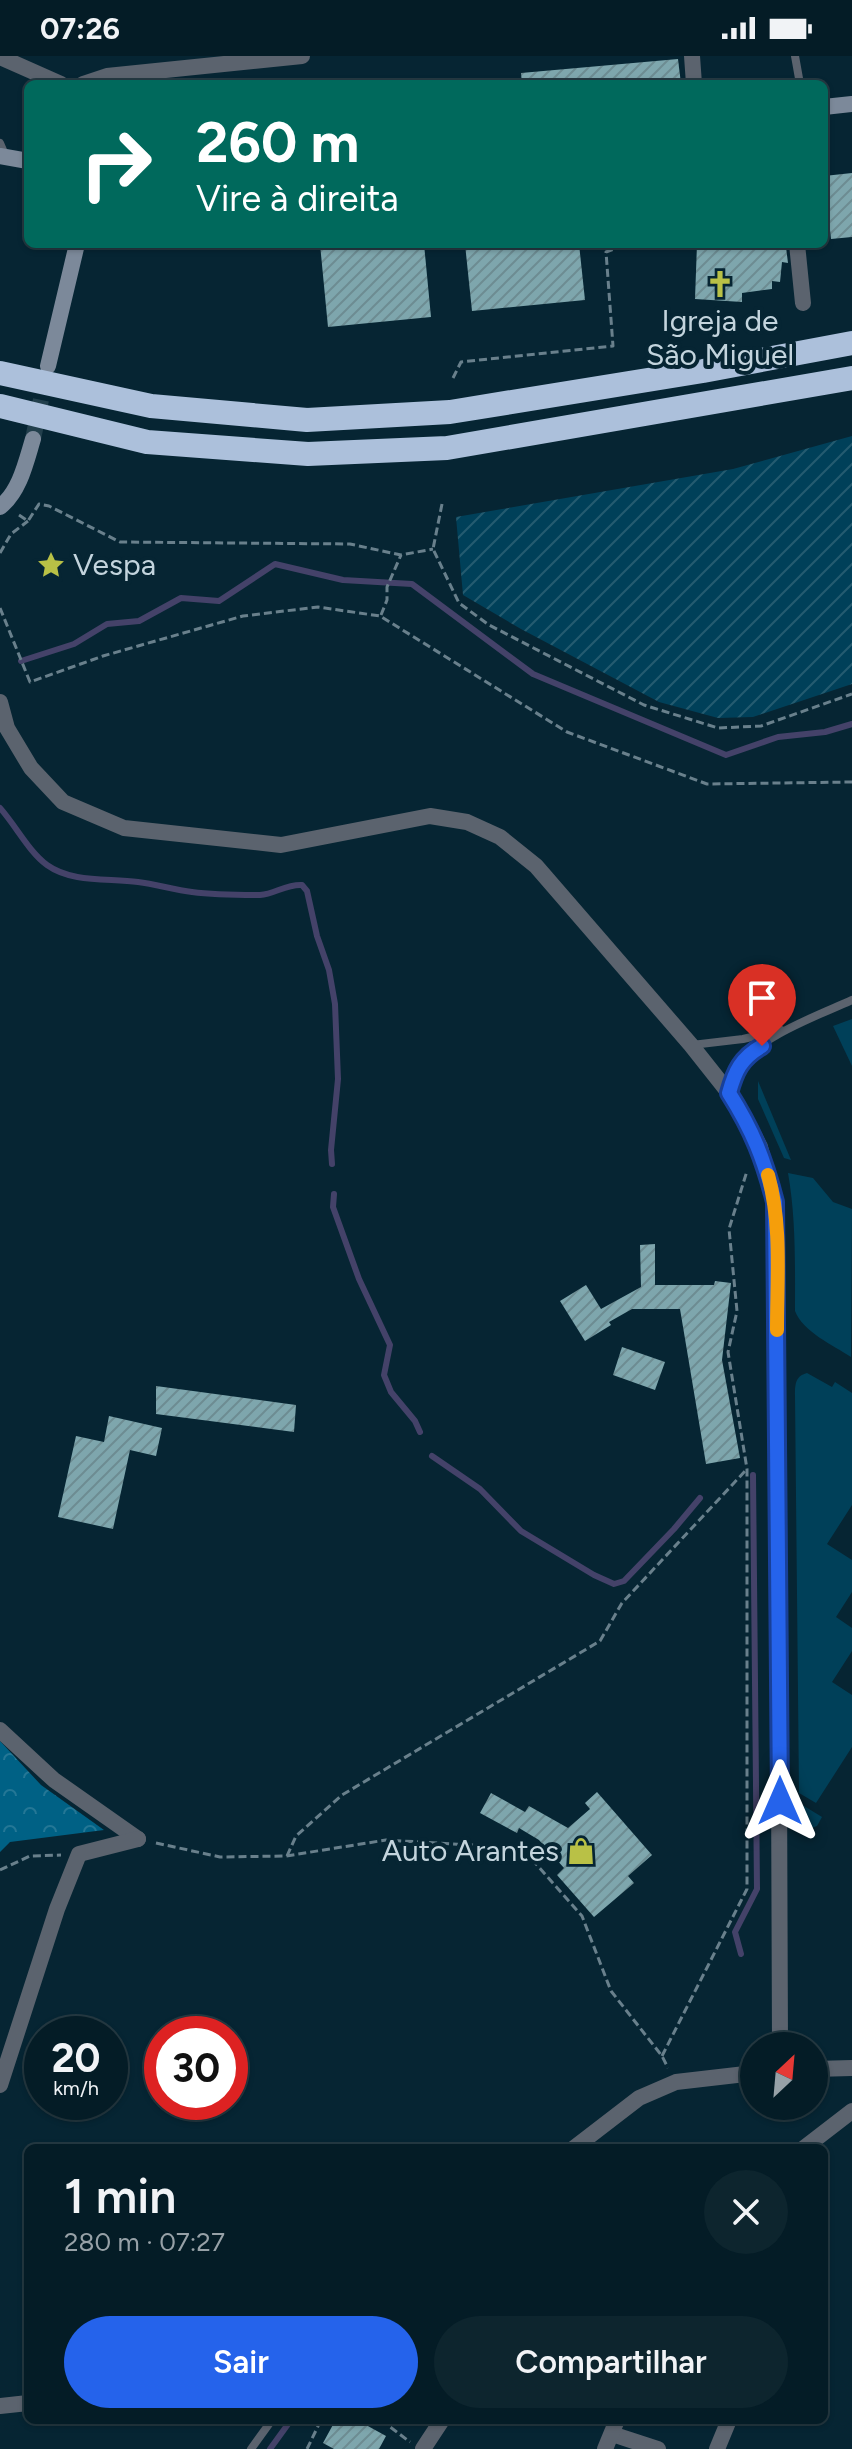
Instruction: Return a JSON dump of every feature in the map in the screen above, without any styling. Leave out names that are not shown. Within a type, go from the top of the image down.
[{"type":"highway","points":[[0,373],[151,406],[307,420],[450,412],[852,343]]},
{"type":"highway","points":[[0,406],[147,442],[308,454],[447,448],[852,378]]},
{"type":"street","points":[[95,80],[107,76],[302,56]]},
{"type":"street","points":[[692,56],[694,80]]},
{"type":"street","points":[[0,57],[52,80]]},
{"type":"street","points":[[828,107],[852,104]]},
{"type":"street","points":[[2,152],[24,160]]},
{"type":"street","points":[[48,366],[76,248]]},
{"type":"street","points":[[797,248],[803,303]]},
{"type":"street","points":[[0,507],[22,476],[33,439]]},
{"type":"street","points":[[0,702],[7,728],[31,768],[63,802],[124,828],[281,845],[430,816],[467,822],[500,837],[536,866],[729,1093],[756,1140],[775,1202],[777,1230],[780,2032]]},
{"type":"street","points":[[0,1730],[54,1780],[138,1839]]},
{"type":"street","points":[[0,2085],[57,1909],[79,1854],[138,1839]]},
{"type":"street","points":[[828,2069],[852,2068]]},
{"type":"street","points":[[579,2144],[639,2098],[676,2082],[740,2075]]},
{"type":"street","points":[[809,2144],[852,2111]]},
{"type":"street","points":[[0,2406],[24,2403]]},
{"type":"street","points":[[421,2449],[439,2424]]},
{"type":"street","points":[[717,2449],[727,2424]]},
{"type":"street","points":[[611,2434],[658,2449]]},
{"type":"lane","points":[[795,56],[799,80]]},
{"type":"lane","points":[[729,1093],[735,1071],[745,1058],[790,1028],[852,1000]]},
{"type":"lane","points":[[691,1045],[743,1039],[790,1028]]},
{"type":"lane","points":[[251,2449],[269,2424]]},
{"type":"path","points":[[453,378],[461,362],[613,346],[606,252],[617,248]]},
{"type":"path","points":[[0,553],[11,534],[28,521],[39,504],[49,506],[120,542],[350,544],[401,555],[433,549]]},
{"type":"path","points":[[442,504],[433,549],[459,603],[489,625],[644,705],[718,728],[761,726],[852,694]]},
{"type":"path","points":[[19,515],[28,521]]},
{"type":"path","points":[[380,616],[387,600],[387,587],[401,555]]},
{"type":"path","points":[[0,608],[30,682],[103,656],[243,616],[318,607],[380,616],[567,732],[707,784],[852,782]]},
{"type":"path","points":[[662,2056],[747,1889],[747,1469],[728,1352],[737,1311],[729,1229],[756,1140]]},
{"type":"path","points":[[286,1856],[296,1836],[342,1795],[600,1641],[622,1603],[747,1469]]},
{"type":"path","points":[[138,1839],[220,1857],[286,1856],[386,1840],[522,1848],[582,1916],[611,1991],[662,2056],[676,2082]]},
{"type":"path","points":[[0,1870],[30,1856],[79,1854]]},
{"type":"path","points":[[307,2449],[319,2424]]},
{"type":"path","points":[[387,2424],[421,2449]]},
{"type":"shaded area","points":[[852,436],[852,684],[753,717],[718,718],[659,702],[463,595],[456,517],[733,469]]},
{"type":"shaded area","points":[[852,1019],[852,1066],[833,1026]]},
{"type":"shaded area","points":[[758,1081],[791,1160],[784,1158],[758,1099]]},
{"type":"shaded area","points":[[788,1173],[813,1178],[833,1202],[852,1209],[851,1357],[811,1332],[795,1311],[794,1224]]},
{"type":"shaded area","points":[[807,1373],[832,1387],[835,1382],[852,1393],[852,1505],[827,1544],[852,1560],[852,1592],[836,1617],[852,1628],[852,1651],[832,1682],[852,1695],[852,1747],[816,1803],[799,1793],[795,1392],[798,1379]]},
{"type":"shaded area","points":[[791,1798],[822,1817],[817,1826],[805,1831],[794,1825]]},
{"type":"green space","points":[[0,1741],[41,1785],[104,1830],[10,1842],[0,1852]]},
{"type":"building","points":[[678,59],[681,80],[522,80],[521,73]]},
{"type":"building","points":[[852,173],[852,237],[831,239],[828,176]]},
{"type":"building","points":[[320,248],[424,248],[431,317],[328,327]]},
{"type":"building","points":[[465,248],[579,248],[585,300],[472,311]]},
{"type":"building","name":"Igreja de São Miguel","points":[[697,248],[786,248],[788,263],[782,262],[780,282],[772,281],[772,289],[742,293],[742,302],[695,299]]},
{"type":"building","points":[[655,1244],[655,1285],[714,1285],[715,1281],[731,1283],[722,1360],[740,1458],[706,1464],[680,1309],[632,1309],[585,1341],[560,1301],[586,1285],[601,1309],[641,1287],[640,1245]]},
{"type":"building","points":[[622,1347],[665,1362],[655,1390],[613,1375]]},
{"type":"building","points":[[156,1386],[296,1405],[294,1432],[156,1414]]},
{"type":"building","points":[[109,1416],[162,1428],[156,1456],[130,1450],[113,1529],[58,1517],[76,1436],[104,1442]]},
{"type":"building","points":[[597,1792],[652,1855],[628,1876],[634,1883],[594,1917],[557,1875],[564,1868],[539,1840],[519,1828],[517,1833],[480,1813],[491,1793],[525,1812],[529,1806],[568,1828],[590,1809],[585,1803]]},
{"type":"building","points":[[333,2424],[364,2424],[386,2436],[379,2449],[334,2449],[323,2443]]},
{"type":"waterway","points":[[21,661],[74,644],[107,624],[139,621],[181,598],[219,601],[275,564],[343,580],[412,584],[533,674],[726,755],[778,737],[825,732],[852,724]]},
{"type":"waterway","points":[[0,808],[40,860],[68,875],[218,894],[260,895],[302,885],[307,891],[317,936],[329,970],[335,1004],[338,1079],[332,1164]]},
{"type":"waterway","points":[[334,1194],[333,1207],[359,1279],[390,1345],[384,1375],[391,1392],[415,1421],[420,1432]]},
{"type":"waterway","points":[[432,1456],[480,1489],[521,1531],[614,1584],[624,1581],[700,1498]]},
{"type":"waterway","points":[[741,1954],[735,1932],[757,1889],[753,1475]]},
{"type":"waterway","points":[[270,2449],[288,2424]]},
{"type":"tunnel","points":[[33,439],[46,375]]},
{"type":"slow traffic","points":[[768,1175],[775,1202],[777,1230],[777,1330]]},
{"type":"place","name":"Igreja de São Miguel","points":[[720,284]]},
{"type":"place","name":"Vespa","points":[[51,565]]},
{"type":"place","name":"Auto Arantes","points":[[581,1851]]},
{"type":"route","points":[[762,1046],[745,1058],[735,1071],[729,1093],[760,1147],[775,1202],[780,1801]]}]
